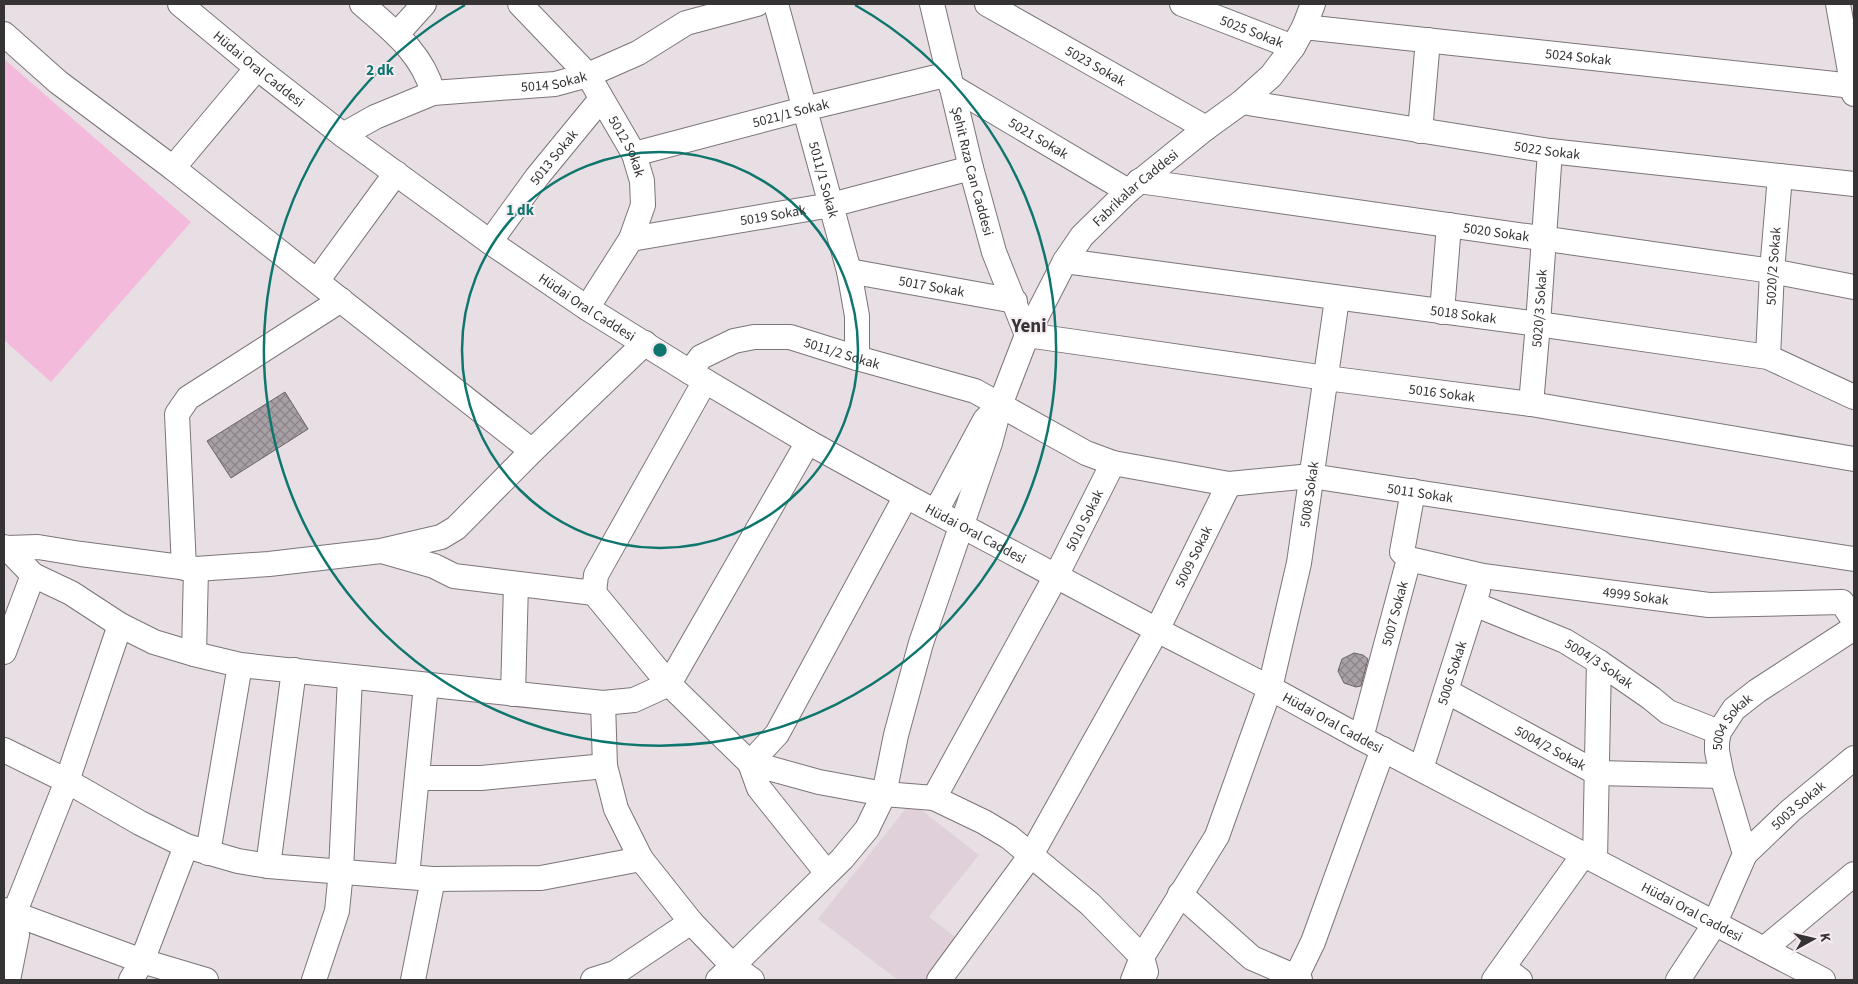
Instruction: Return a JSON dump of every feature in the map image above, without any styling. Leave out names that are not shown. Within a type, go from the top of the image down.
[{"type":"street","name":"Hüdai Oral Caddesi","points":[[180,4],[257,68],[343,135],[490,242],[587,308],[698,377],[808,442],[906,496],[1714,925],[1823,980]]},
{"type":"street","points":[[362,4],[397,34],[415,56],[428,76],[433,94]]},
{"type":"street","points":[[397,34],[424,4]]},
{"type":"street","name":"5012 Sokak","points":[[520,4],[588,75],[634,154],[642,182],[643,205],[631,239],[587,308]]},
{"type":"street","name":"5014 Sokak","points":[[343,135],[375,116],[433,94],[555,84],[588,75],[638,52],[686,23],[757,4]]},
{"type":"street","name":"5011/1 Sokak","points":[[776,4],[849,271],[857,316],[857,358]]},
{"type":"street","name":"5023 Sokak","points":[[987,4],[1206,128]]},
{"type":"street","name":"5025 Sokak","points":[[1182,4],[1299,37]]},
{"type":"street","name":"Fabrikalar Caddesi","points":[[725,973],[842,859],[867,829],[884,794],[896,735],[921,644],[990,443],[1000,405],[1027,335],[1066,261],[1082,236],[1133,186],[1242,102],[1271,76],[1299,37],[1313,4]]},
{"type":"street","points":[[1840,4],[1854,90]]},
{"type":"street","name":"Şehit Rıza Can Caddesi","points":[[937,9],[950,80],[994,252],[1027,335]]},
{"type":"street","points":[[4,34],[58,82],[173,168],[532,451]]},
{"type":"street","name":"5024 Sokak","points":[[1299,37],[1428,40],[1854,90]]},
{"type":"street","points":[[1420,131],[1428,40]]},
{"type":"street","points":[[173,168],[257,68]]},
{"type":"street","name":"5021/1 Sokak","points":[[634,154],[804,109],[950,80]]},
{"type":"street","name":"5021 Sokak","points":[[950,80],[1133,186]]},
{"type":"street","name":"5013 Sokak","points":[[490,242],[537,177],[601,99]]},
{"type":"street","name":"5022 Sokak","points":[[1242,102],[1550,151],[1854,184]]},
{"type":"street","name":"5020/3 Sokak","points":[[1531,404],[1550,151]]},
{"type":"street","name":"5019 Sokak","points":[[631,239],[831,205],[971,168]]},
{"type":"street","points":[[317,281],[396,173]]},
{"type":"street","name":"5020/2 Sokak","points":[[1768,357],[1772,271],[1780,176]]},
{"type":"street","name":"5020 Sokak","points":[[1133,186],[1449,225],[1772,271],[1854,287]]},
{"type":"street","points":[[1442,312],[1449,225]]},
{"type":"street","name":"5018 Sokak","points":[[1066,261],[1538,324],[1768,357],[1854,397]]},
{"type":"street","name":"5017 Sokak","points":[[849,271],[1015,301]]},
{"type":"street","name":"5008 Sokak","points":[[1133,980],[1142,957],[1217,836],[1270,688],[1299,563],[1338,298]]},
{"type":"street","points":[[194,654],[190,568],[177,414],[188,398],[341,300]]},
{"type":"street","name":"5016 Sokak","points":[[1027,335],[1326,378],[1531,404],[1854,459]]},
{"type":"street","name":"5011/2 Sokak","points":[[594,593],[596,575],[698,377],[701,357],[717,348],[734,341],[754,337],[790,337],[975,391],[1000,405]]},
{"type":"street","points":[[5,548],[38,547],[190,568],[269,564],[381,551],[440,537],[456,528],[532,451],[645,343]]},
{"type":"street","name":"Fabrikalar Caddesi","points":[[936,511],[985,420],[1000,405]]},
{"type":"street","name":"5011 Sokak","points":[[1000,405],[1086,453],[1113,463],[1229,484],[1311,476],[1854,558]]},
{"type":"street","points":[[5,548],[33,575],[71,593],[120,625],[154,642],[194,654],[240,665],[426,685],[603,703],[634,700],[669,684],[808,442]]},
{"type":"street","name":"5010 Sokak","points":[[934,798],[1056,576],[1113,463]]},
{"type":"street","name":"5009 Sokak","points":[[939,980],[1031,855],[1157,630],[1229,484]]},
{"type":"street","name":"5007 Sokak","points":[[1361,738],[1409,560],[1402,552],[1412,491]]},
{"type":"street","points":[[750,762],[777,734],[906,496]]},
{"type":"street","points":[[381,551],[434,566],[454,576],[594,593],[669,684],[750,762],[759,788],[827,873]]},
{"type":"street","name":"4999 Sokak","points":[[1409,560],[1483,576],[1710,605],[1842,602],[1854,621]]},
{"type":"street","points":[[4,652],[33,575]]},
{"type":"street","name":"5006 Sokak","points":[[1421,769],[1483,576]]},
{"type":"street","points":[[513,694],[516,584]]},
{"type":"street","name":"5004/3 Sokak","points":[[1474,604],[1565,641],[1652,698],[1668,712],[1719,732]]},
{"type":"street","points":[[8,980],[17,935],[9,912],[67,781],[120,625]]},
{"type":"street","name":"5004 Sokak","points":[[1745,854],[1722,776],[1717,751],[1719,732],[1734,709],[1757,691],[1854,628]]},
{"type":"street","points":[[1506,976],[1589,857],[1597,773],[1599,662]]},
{"type":"street","points":[[137,970],[197,849],[240,665]]},
{"type":"street","points":[[268,866],[294,670]]},
{"type":"street","points":[[314,980],[337,910],[341,871],[350,677]]},
{"type":"street","points":[[406,876],[426,685]]},
{"type":"street","name":"5004/2 Sokak","points":[[1446,691],[1597,773],[1722,776]]},
{"type":"street","points":[[603,703],[604,766],[616,809],[642,859],[691,922],[725,973],[752,980]]},
{"type":"street","points":[[4,750],[67,781],[140,823],[197,849],[238,861],[268,866],[433,879],[541,878],[642,859]]},
{"type":"street","points":[[1180,894],[1252,958],[1298,978],[1383,750]]},
{"type":"street","name":"5003 Sokak","points":[[1745,854],[1790,811],[1854,758]]},
{"type":"street","points":[[750,762],[819,782],[884,794],[934,798],[984,822],[1009,837],[1090,904],[1142,957],[1148,980]]},
{"type":"street","points":[[417,778],[481,778],[604,766]]},
{"type":"street","points":[[1678,980],[1714,925],[1745,854]]},
{"type":"street","points":[[1764,949],[1854,874]]},
{"type":"street","points":[[413,980],[433,879]]},
{"type":"street","points":[[9,912],[137,970],[206,980]]},
{"type":"street","points":[[593,980],[615,973],[691,922]]},
{"type":"shaded area","points":[[4,59],[191,222],[51,382],[4,340]]},
{"type":"shaded area","points":[[911,802],[979,855],[929,917],[958,939],[927,980],[898,980],[818,919]]},
{"type":"building","points":[[285,392],[308,429],[231,478],[207,441]]},
{"type":"building","points":[[1354,653],[1363,655],[1368,659],[1361,686],[1356,687],[1344,683],[1338,671],[1342,659]]},
{"type":"district","name":"Yeni","points":[[1029,325]]}]
